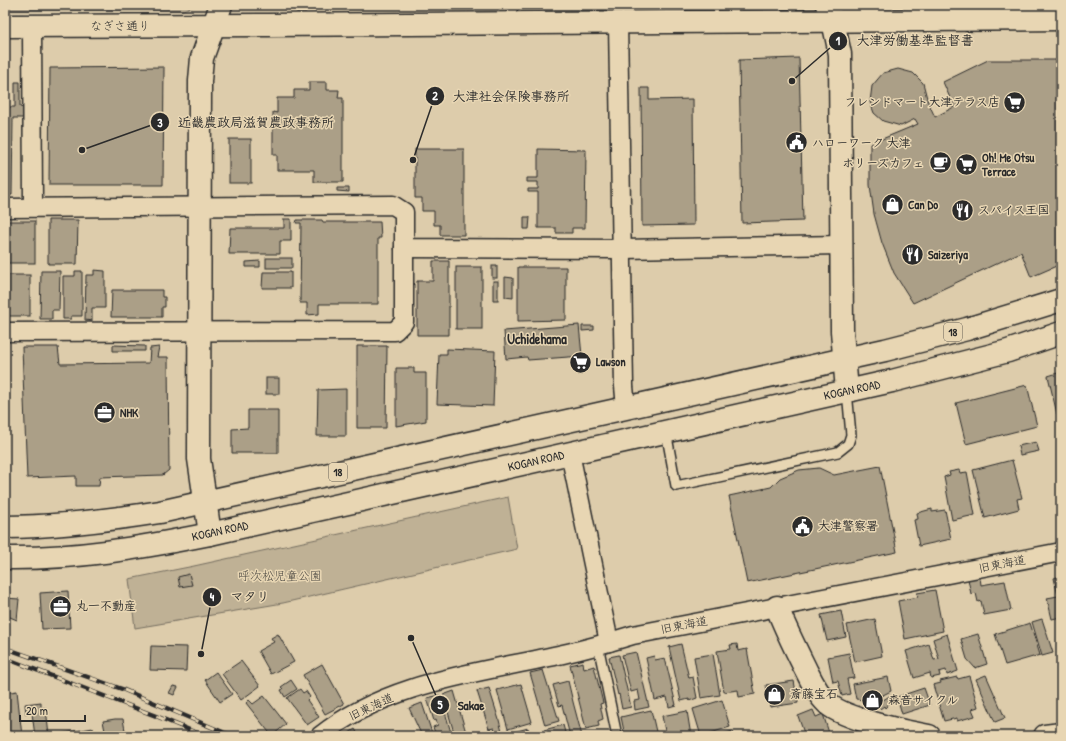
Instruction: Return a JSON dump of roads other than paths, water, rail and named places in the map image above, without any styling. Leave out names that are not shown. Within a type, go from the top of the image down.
[{"type":"street","points":[[210,534],[200,459],[200,82],[202,58],[222,5]]},
{"type":"street","points":[[830,13],[840,54],[842,331],[847,391]]},
{"type":"street","name":"なぎさ通り","points":[[5,26],[214,25],[512,14],[618,22],[830,13],[1061,19]]},
{"type":"street","points":[[618,22],[623,249],[624,386],[626,408]]},
{"type":"street","points":[[32,26],[33,207]]},
{"type":"street","points":[[5,208],[393,205],[404,212],[404,322],[395,331],[5,332]]},
{"type":"street","points":[[404,248],[623,249],[841,244]]},
{"type":"street","name":"18","points":[[5,527],[65,524],[160,512],[844,359],[967,329],[1061,300]]},
{"type":"street","name":"KOGAN ROAD","points":[[5,558],[40,559],[81,556],[138,548],[210,534],[930,372],[1008,351],[1061,333]]},
{"type":"street","points":[[570,453],[604,643]]},
{"type":"street","name":"旧東海道","points":[[320,736],[329,728],[355,713],[391,696],[425,685],[564,654],[633,635],[1061,552]]},
{"type":"street","points":[[777,607],[789,637],[815,688],[828,704],[850,716],[906,732],[929,736]]},
{"type":"street","points":[[1044,736],[1061,734]]},
{"type":"lane","points":[[666,431],[676,486],[838,452],[848,444],[851,435],[847,391]]},
{"type":"lane","points":[[604,643],[617,736]]},
{"type":"railway","points":[[5,648],[122,689],[232,736]]},
{"type":"railway","points":[[5,658],[204,736]]},
{"type":"place","name":"大津労働基準監督書","points":[[792,81]]},
{"type":"place","name":"フレンドマート大津テラス店","points":[[1015,102]]},
{"type":"place","name":"ハローワーク 大津","points":[[796,143]]},
{"type":"place","name":"近畿農政局滋賀農政事務所","points":[[82,150]]},
{"type":"place","name":"大津社会保険事務所","points":[[413,160]]},
{"type":"place","name":"ホリーズカフェ","points":[[940,163]]},
{"type":"place","name":"Oh! Me Otsu Terrace","points":[[966,165]]},
{"type":"place","name":"Can Do","points":[[893,205]]},
{"type":"place","name":"スパイス王国","points":[[963,210]]},
{"type":"place","name":"Saizeriya","points":[[912,255]]},
{"type":"place","name":"Lawson","points":[[580,362]]},
{"type":"place","name":"NHK","points":[[105,413]]},
{"type":"place","name":"大津警察署","points":[[802,526]]},
{"type":"place","name":"丸一不動産","points":[[61,606]]},
{"type":"place","name":"Sakae","points":[[411,638]]},
{"type":"place","name":"マタリ","points":[[201,654]]},
{"type":"place","name":"斎藤宝石","points":[[775,694]]},
{"type":"place","name":"森音サイクル","points":[[872,700]]},
{"type":"district","name":"Uchidehama","points":[[537,339]]},
{"type":"park label","name":"呼次松児童公園","points":[[280,576]]}]
